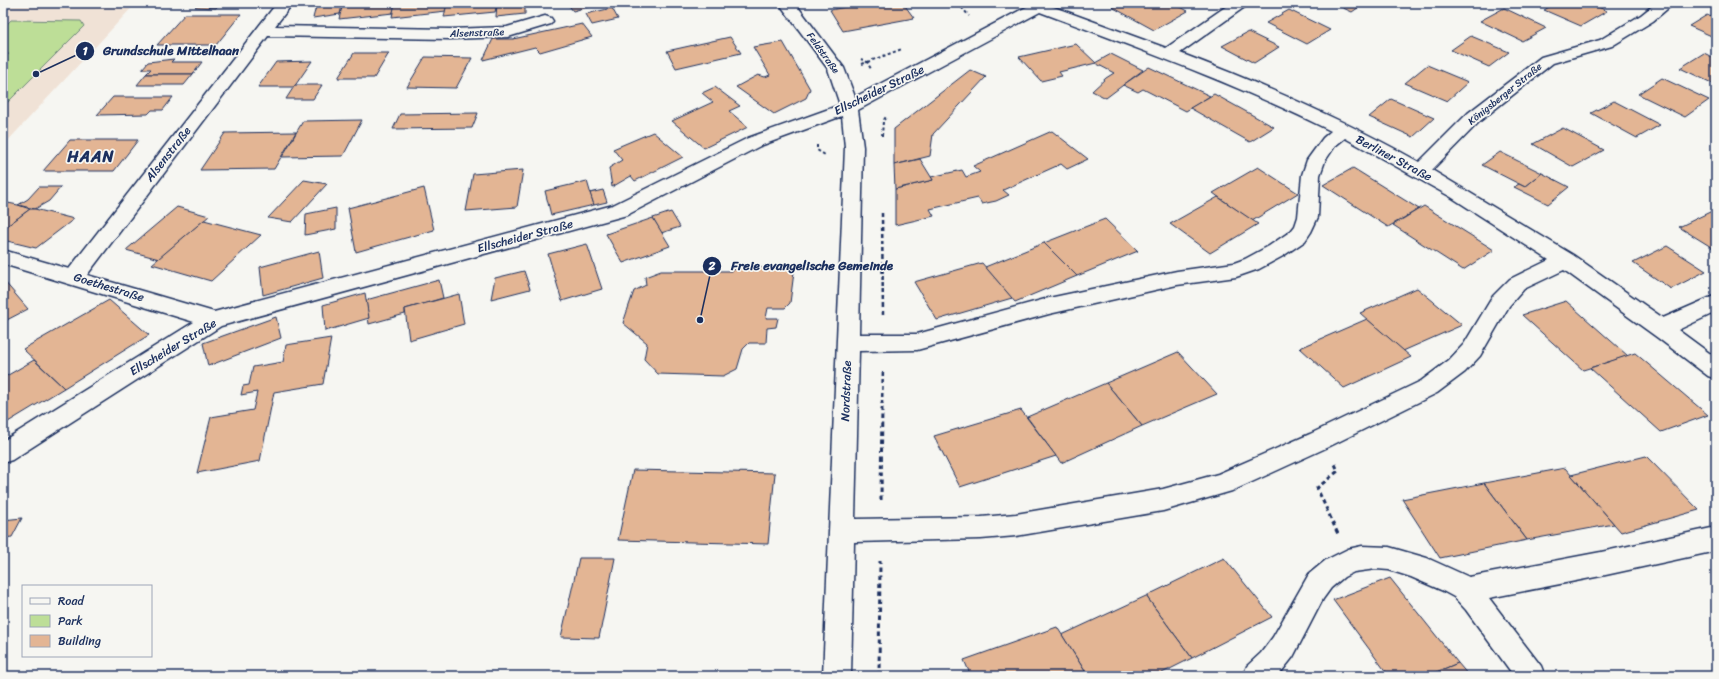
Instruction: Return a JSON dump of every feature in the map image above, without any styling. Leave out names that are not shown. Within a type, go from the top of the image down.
[{"type":"street","name":"Alsenstraße","points":[[74,277],[285,3]]},
{"type":"street","name":"Feldstraße","points":[[787,3],[836,68],[850,107]]},
{"type":"street","points":[[1168,54],[1241,3]]},
{"type":"street","name":"Königsberger Straße","points":[[1421,171],[1474,117],[1547,60],[1606,43],[1646,18],[1666,3]]},
{"type":"street","name":"Ellscheider Straße","points":[[3,453],[214,320],[620,210],[754,142],[850,107],[1043,5]]},
{"type":"street","name":"Berliner Straße","points":[[1043,5],[1285,102],[1343,130],[1421,171],[1566,260],[1662,328],[1716,370]]},
{"type":"street","name":"Alsenstraße","points":[[263,31],[450,34],[508,32],[545,21]]},
{"type":"street","name":"Nordstraße","points":[[837,676],[854,147],[850,107]]},
{"type":"street","points":[[848,343],[917,342],[1049,306],[1177,278],[1236,270],[1252,264],[1276,251],[1298,236],[1308,217],[1311,175],[1316,160],[1328,142],[1343,130]]},
{"type":"street","name":"Goethestraße","points":[[3,256],[214,320]]},
{"type":"street","points":[[842,531],[981,528],[1016,525],[1163,500],[1223,483],[1318,441],[1429,387],[1457,366],[1472,350],[1501,301],[1517,284],[1566,260]]},
{"type":"street","points":[[1662,328],[1716,304]]},
{"type":"street","points":[[1466,590],[1601,564],[1716,539]]},
{"type":"street","points":[[1257,676],[1269,667],[1280,652],[1312,592],[1322,579],[1336,567],[1360,558],[1372,556],[1389,558],[1411,564],[1440,576],[1466,590],[1531,676]]},
{"type":"path","points":[[882,90],[891,111],[883,121],[882,138]]},
{"type":"path","points":[[879,676],[883,343],[882,209]]},
{"type":"path","points":[[1318,441],[1330,456],[1338,471],[1317,488],[1342,542],[1336,567]]},
{"type":"shaded area","points":[[3,3],[136,3],[3,146]]},
{"type":"green space","points":[[11,20],[81,21],[84,26],[3,107],[3,58],[9,54],[3,53],[3,28]]},
{"type":"building","points":[[199,3],[220,3],[216,8],[195,7]]},
{"type":"building","points":[[317,3],[343,3],[340,14],[313,18]]},
{"type":"building","points":[[343,3],[395,3],[393,13],[339,19]]},
{"type":"building","points":[[395,3],[447,3],[446,11],[392,17]]},
{"type":"building","points":[[447,3],[497,3],[495,12],[444,17]]},
{"type":"building","points":[[497,3],[525,3],[525,14],[496,17]]},
{"type":"building","points":[[567,3],[602,3],[573,11]]},
{"type":"building","points":[[867,3],[903,3],[914,18],[843,31],[830,10]]},
{"type":"building","points":[[1120,3],[1173,3],[1188,11],[1154,30],[1112,7]]},
{"type":"building","points":[[1332,3],[1365,3],[1352,12]]},
{"type":"building","points":[[1556,3],[1589,3],[1607,11],[1581,26],[1544,10]]},
{"type":"building","points":[[612,8],[618,19],[592,25],[586,14]]},
{"type":"building","points":[[1504,8],[1546,28],[1522,41],[1480,21]]},
{"type":"building","points":[[1289,10],[1330,30],[1307,44],[1266,23]]},
{"type":"building","points":[[185,14],[241,14],[216,45],[157,45]]},
{"type":"building","points":[[1707,15],[1716,19],[1716,38],[1689,26]]},
{"type":"building","points":[[582,24],[592,37],[540,52],[535,47],[483,60],[493,39],[513,39]]},
{"type":"building","points":[[1248,32],[1279,47],[1254,63],[1222,46]]},
{"type":"building","points":[[1471,36],[1509,52],[1489,67],[1451,50]]},
{"type":"building","points":[[730,37],[741,53],[676,68],[667,51]]},
{"type":"building","points":[[783,42],[810,89],[806,98],[774,114],[736,87],[758,75],[765,77],[770,75],[753,47]]},
{"type":"building","points":[[1076,44],[1096,63],[1059,72],[1062,76],[1041,81],[1019,57]]},
{"type":"building","points":[[354,53],[389,53],[374,78],[338,78]]},
{"type":"building","points":[[1704,53],[1716,59],[1716,85],[1680,68]]},
{"type":"building","points":[[1111,54],[1143,70],[1106,98],[1092,91],[1114,73],[1095,63]]},
{"type":"building","points":[[425,57],[472,58],[456,88],[407,87]]},
{"type":"building","points":[[174,59],[171,62],[202,62],[193,74],[146,74],[151,69],[142,69],[148,62]]},
{"type":"building","points":[[312,61],[294,87],[258,87],[276,62]]},
{"type":"building","points":[[1427,65],[1468,82],[1447,101],[1405,83]]},
{"type":"building","points":[[1149,67],[1210,96],[1186,111],[1143,89],[1138,92],[1123,85]]},
{"type":"building","points":[[970,70],[986,77],[933,134],[930,156],[894,165],[894,129]]},
{"type":"building","points":[[146,74],[193,74],[184,85],[137,85]]},
{"type":"building","points":[[1662,78],[1709,100],[1685,117],[1638,94]]},
{"type":"building","points":[[295,85],[322,85],[313,99],[286,99]]},
{"type":"building","points":[[715,87],[740,106],[729,111],[748,127],[704,148],[672,121],[713,102],[702,93]]},
{"type":"building","points":[[1214,94],[1274,127],[1250,142],[1190,108]]},
{"type":"building","points":[[113,97],[173,97],[163,110],[152,110],[148,114],[97,115]]},
{"type":"building","points":[[1391,99],[1434,118],[1413,137],[1369,117]]},
{"type":"building","points":[[1614,101],[1660,125],[1637,138],[1591,113]]},
{"type":"building","points":[[478,113],[472,128],[393,129],[400,114]]},
{"type":"building","points":[[362,120],[343,156],[282,157],[303,121]]},
{"type":"building","points":[[1563,128],[1604,150],[1573,167],[1533,144]]},
{"type":"building","points":[[1052,131],[1088,159],[1067,169],[1061,164],[1003,190],[1009,195],[996,201],[982,204],[978,198],[930,209],[934,216],[895,225],[895,189],[933,180],[931,177],[962,170],[966,177],[980,172],[973,166]]},
{"type":"building","points":[[296,132],[274,169],[200,170],[225,133]]},
{"type":"building","points":[[653,132],[683,157],[635,181],[631,176],[612,187],[609,168],[622,160],[613,149]]},
{"type":"building","points":[[70,140],[138,140],[114,171],[43,171]]},
{"type":"building","points":[[1500,152],[1542,173],[1525,187],[1482,165]]},
{"type":"building","points":[[920,159],[933,180],[895,189],[894,165]]},
{"type":"building","points":[[1258,167],[1298,193],[1252,221],[1213,193]]},
{"type":"building","points":[[1353,168],[1419,209],[1388,227],[1323,185]]},
{"type":"building","points":[[523,170],[517,207],[466,211],[473,174]]},
{"type":"building","points":[[1542,173],[1569,187],[1548,204],[1514,187],[1519,184],[1525,187]]},
{"type":"building","points":[[304,180],[327,184],[292,222],[268,218]]},
{"type":"building","points":[[587,181],[594,205],[551,215],[545,191]]},
{"type":"building","points":[[39,187],[61,187],[49,201],[35,209],[18,205],[28,199]]},
{"type":"building","points":[[424,188],[434,230],[356,252],[348,208]]},
{"type":"building","points":[[603,190],[607,202],[594,205],[590,193]]},
{"type":"building","points":[[1218,197],[1258,224],[1210,253],[1170,224]]},
{"type":"building","points":[[3,202],[18,205],[30,209],[3,229]]},
{"type":"building","points":[[1424,206],[1494,250],[1463,270],[1393,225]]},
{"type":"building","points":[[177,207],[209,216],[159,259],[126,250]]},
{"type":"building","points":[[336,208],[336,229],[305,235],[306,214]]},
{"type":"building","points":[[30,209],[74,219],[36,248],[3,240],[3,229]]},
{"type":"building","points":[[1714,210],[1716,211],[1716,250],[1679,227]]},
{"type":"building","points":[[671,212],[680,227],[661,233],[653,218]]},
{"type":"building","points":[[653,218],[670,246],[623,263],[606,234]]},
{"type":"building","points":[[1105,219],[1138,251],[1077,276],[1044,243]]},
{"type":"building","points":[[204,220],[261,235],[211,281],[152,264]]},
{"type":"building","points":[[1044,243],[1077,276],[1015,302],[985,267]]},
{"type":"building","points":[[587,244],[602,289],[562,301],[548,254]]},
{"type":"building","points":[[1667,246],[1706,271],[1671,289],[1633,263]]},
{"type":"building","points":[[319,251],[323,278],[263,295],[260,267]]},
{"type":"building","points":[[982,263],[1012,298],[937,320],[914,282]]},
{"type":"building","points":[[739,267],[787,268],[794,272],[790,303],[785,308],[768,308],[766,318],[778,318],[776,327],[767,328],[766,343],[749,343],[743,349],[737,369],[723,376],[658,374],[644,359],[647,343],[623,323],[634,291],[646,285],[645,277],[661,271],[732,271]]},
{"type":"building","points":[[524,271],[530,289],[491,299],[495,278]]},
{"type":"building","points":[[439,280],[443,298],[405,309],[405,314],[369,324],[366,300]]},
{"type":"building","points":[[4,281],[28,309],[3,322],[3,282]]},
{"type":"building","points":[[1417,288],[1462,325],[1403,351],[1360,313]]},
{"type":"building","points":[[365,293],[369,318],[325,331],[323,305]]},
{"type":"building","points":[[459,294],[464,324],[409,340],[405,309]]},
{"type":"building","points":[[109,300],[149,335],[64,388],[23,349]]},
{"type":"building","points":[[1566,301],[1628,356],[1583,370],[1522,315]]},
{"type":"building","points":[[276,317],[281,338],[208,366],[203,343]]},
{"type":"building","points":[[1367,319],[1411,357],[1344,388],[1300,348]]},
{"type":"building","points":[[331,338],[323,384],[274,392],[260,461],[197,473],[211,417],[253,410],[257,392],[241,395],[243,386],[249,385],[253,367],[283,362],[286,345]]},
{"type":"building","points":[[1178,352],[1217,394],[1142,426],[1106,383]]},
{"type":"building","points":[[1635,353],[1708,415],[1661,432],[1590,368]]},
{"type":"building","points":[[34,360],[64,388],[3,425],[3,378]]},
{"type":"building","points":[[1106,383],[1142,426],[1061,463],[1027,417]]},
{"type":"building","points":[[1021,410],[1056,456],[960,487],[934,436]]},
{"type":"building","points":[[1646,456],[1699,510],[1621,532],[1571,475]]},
{"type":"building","points":[[1565,468],[1614,524],[1527,540],[1484,483]]},
{"type":"building","points":[[633,470],[775,473],[768,544],[618,540]]},
{"type":"building","points":[[1484,483],[1527,540],[1440,558],[1402,499]]},
{"type":"building","points":[[22,518],[12,537],[3,538],[3,520]]},
{"type":"building","points":[[579,558],[615,558],[599,638],[561,637]]},
{"type":"building","points":[[1224,558],[1272,617],[1192,658],[1146,596]]},
{"type":"building","points":[[1390,578],[1458,663],[1427,676],[1389,676],[1333,600]]},
{"type":"building","points":[[1146,596],[1192,658],[1156,676],[1088,676],[1062,635]]},
{"type":"building","points":[[1057,627],[1088,676],[971,676],[964,660]]},
{"type":"building","points":[[1458,663],[1469,676],[1427,676]]},
{"type":"place","name":"Grundschule Mittelhaan","points":[[36,74]]},
{"type":"place","name":"Freie evangelische Gemeinde","points":[[700,320]]},
{"type":"district","name":"HAAN","points":[[91,156]]}]
